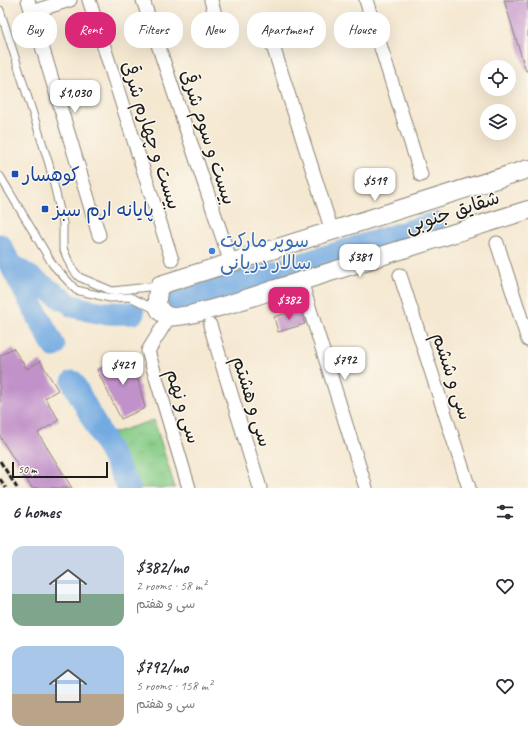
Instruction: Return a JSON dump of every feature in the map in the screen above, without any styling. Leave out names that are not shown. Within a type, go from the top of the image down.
[{"type":"main road","name":"شقایق جنوبی","points":[[160,285],[528,169]]},
{"type":"main road","name":"شقایق جنوبی","points":[[171,315],[237,301],[528,210]]},
{"type":"main road","points":[[160,285],[156,295],[158,306],[171,315]]},
{"type":"street","points":[[70,0],[29,6],[99,234]]},
{"type":"street","name":"بیست و چهارم شرقی","points":[[89,0],[172,260]]},
{"type":"street","name":"بیست و سوم شرقی","points":[[143,0],[231,263]]},
{"type":"street","points":[[211,0],[215,12]]},
{"type":"street","points":[[366,0],[421,175]]},
{"type":"street","points":[[274,48],[332,231]]},
{"type":"street","points":[[497,243],[528,340]]},
{"type":"street","name":"سی و ششم","points":[[400,275],[469,488]]},
{"type":"street","points":[[301,281],[366,488]]},
{"type":"street","name":"سی و نهم","points":[[171,315],[148,351],[189,488]]},
{"type":"street","name":"سی و هشتم","points":[[210,325],[260,488]]},
{"type":"lane","points":[[0,10],[49,164],[63,223],[63,248],[71,267],[79,277],[112,291],[160,285]]},
{"type":"lane","points":[[0,176],[53,265],[76,290],[110,298],[130,297],[171,315]]},
{"type":"green space","points":[[154,420],[175,488],[138,488],[110,434]]},
{"type":"building","points":[[504,0],[528,0],[528,71],[526,71]]},
{"type":"building","points":[[300,309],[305,324],[278,332],[274,317]]},
{"type":"building","points":[[13,348],[27,369],[40,361],[58,390],[45,398],[59,420],[38,433],[72,488],[32,488],[0,437],[0,356]]},
{"type":"building","points":[[131,354],[145,408],[121,419],[97,370]]},
{"type":"waterway","points":[[178,302],[435,223]]},
{"type":"waterway","points":[[0,245],[54,346]]},
{"type":"waterway","points":[[12,265],[64,300]]},
{"type":"waterway","points":[[73,306],[103,312],[133,313]]},
{"type":"waterway","points":[[73,382],[129,488]]},
{"type":"railway","points":[[0,461],[17,488]]},
{"type":"railway","points":[[0,479],[6,488]]},
{"type":"place","name":"کوهسار","points":[[15,174]]},
{"type":"place","name":"پایانه ارم سبز","points":[[45,209]]},
{"type":"place","name":"سوپر مارکت سالار دریانی","points":[[212,251]]}]
